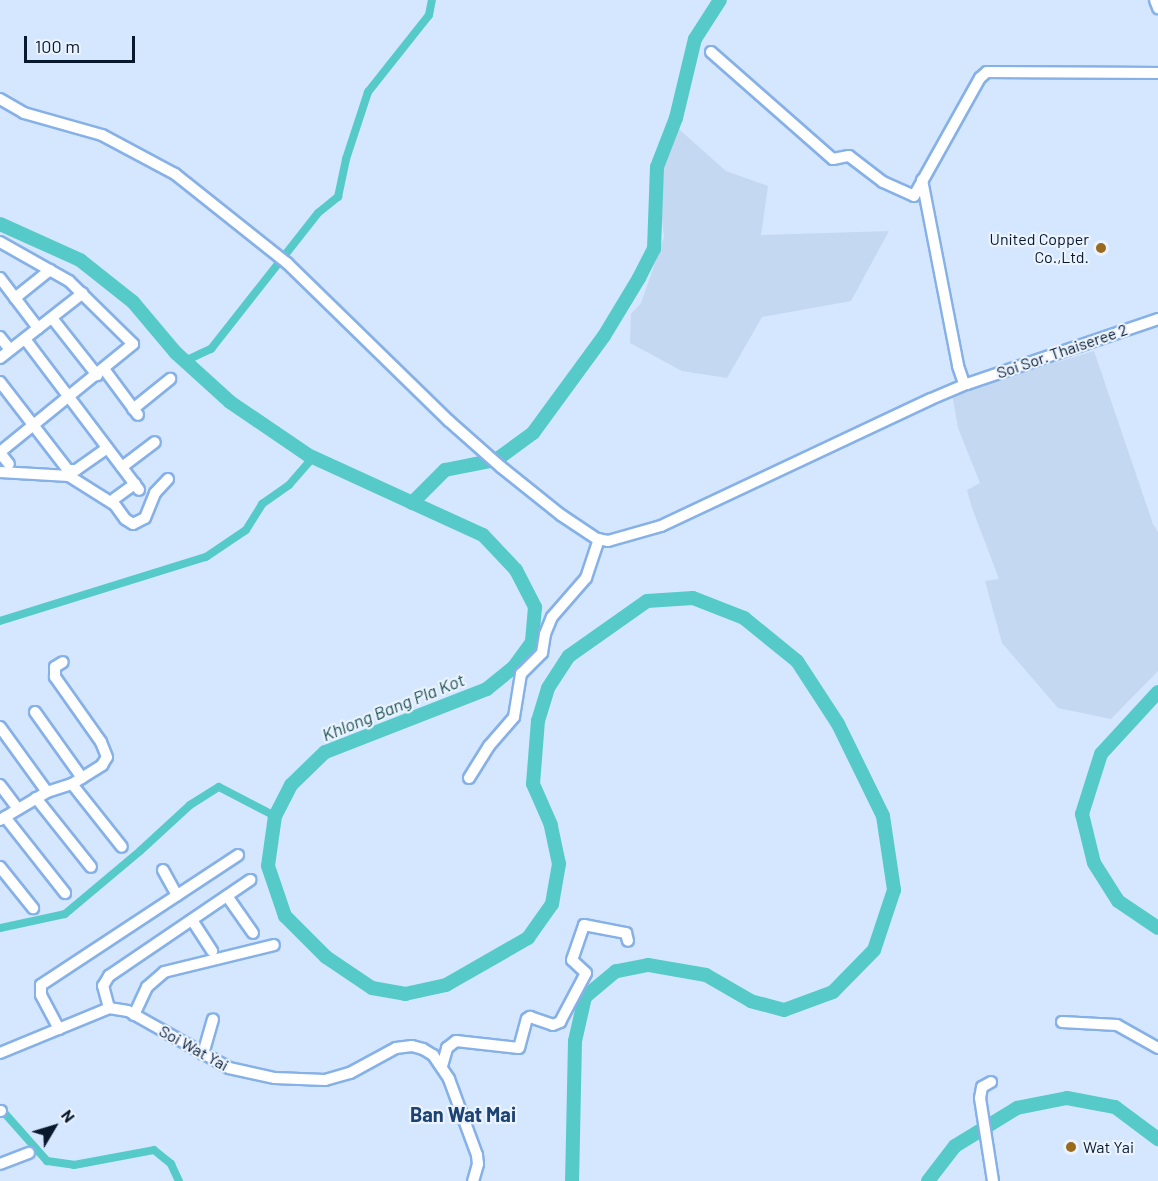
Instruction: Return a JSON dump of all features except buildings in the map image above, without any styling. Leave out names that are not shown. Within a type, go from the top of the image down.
[{"type":"street","points":[[1155,0],[1158,8]]},
{"type":"street","points":[[711,52],[833,159],[849,156],[883,182],[914,196],[980,78],[987,72],[1158,73]]},
{"type":"street","points":[[0,99],[24,112],[102,135],[176,174],[287,263],[449,421],[501,467],[561,515],[598,539],[585,578],[552,617],[545,634],[542,653],[521,675],[514,717],[489,746],[469,778]]},
{"type":"street","points":[[922,180],[956,357],[963,383],[967,384]]},
{"type":"street","points":[[0,242],[50,270],[83,293],[133,344],[0,452],[4,468],[69,476],[115,505],[125,519],[134,524],[145,518],[155,493],[168,479]]},
{"type":"street","points":[[15,298],[50,270]]},
{"type":"street","points":[[0,278],[38,328]]},
{"type":"street","points":[[0,358],[83,293]]},
{"type":"street","points":[[51,318],[136,412],[170,379]]},
{"type":"street","name":"Soi Sor. Thaiseree 2","points":[[598,539],[608,541],[662,526],[967,384],[1158,319]]},
{"type":"street","points":[[0,337],[10,350]]},
{"type":"street","points":[[24,339],[137,487],[114,500]]},
{"type":"street","points":[[0,382],[73,471],[107,448]]},
{"type":"street","points":[[122,467],[155,442]]},
{"type":"street","points":[[63,662],[55,667],[56,677],[101,742],[107,757],[102,765],[77,781],[47,792],[3,818],[65,893]]},
{"type":"street","points":[[35,711],[77,781],[122,848]]},
{"type":"street","points":[[0,727],[47,792]]},
{"type":"street","points":[[0,785],[18,809]]},
{"type":"street","points":[[36,798],[91,867]]},
{"type":"street","points":[[59,1029],[41,995],[41,985],[238,855]]},
{"type":"street","points":[[0,867],[33,908]]},
{"type":"street","points":[[162,870],[177,895]]},
{"type":"street","points":[[0,1053],[109,1008],[104,981],[250,880]]},
{"type":"street","points":[[227,896],[253,933]]},
{"type":"street","points":[[192,920],[212,951]]},
{"type":"street","points":[[472,1181],[478,1164],[477,1155],[442,1066],[447,1048],[456,1041],[519,1048],[527,1019],[530,1017],[558,1024],[586,973],[572,960],[584,925],[626,933],[628,941]]},
{"type":"street","points":[[134,1015],[147,987],[164,972],[274,945]]},
{"type":"street","name":"Soi Wat Yai","points":[[109,1008],[121,1008],[228,1068],[275,1078],[325,1080],[339,1077],[396,1048],[412,1046],[433,1055],[442,1066]]},
{"type":"street","points":[[203,1054],[213,1019]]},
{"type":"street","points":[[1062,1022],[1117,1024],[1158,1048]]},
{"type":"street","points":[[991,1082],[980,1091],[993,1181]]},
{"type":"street","points":[[0,1164],[29,1153]]},
{"type":"shaded area","points":[[672,123],[726,171],[768,186],[761,235],[889,231],[851,301],[762,317],[727,378],[682,371],[630,343],[631,314],[641,303],[664,237],[658,187]]},
{"type":"shaded area","points":[[1094,351],[1153,524],[1158,532],[1158,671],[1111,719],[1058,708],[1002,643],[985,581],[999,579],[967,490],[980,483],[958,428],[952,394]]},
{"type":"waterway","points":[[185,361],[211,349],[318,213],[338,197],[346,159],[368,92],[429,15],[432,0]]},
{"type":"waterway","points":[[412,503],[445,470],[496,460],[533,433],[604,336],[654,249],[657,167],[676,118],[695,39],[720,0]]},
{"type":"waterway","name":"Khlong Bang Pla Kot","points":[[0,224],[80,260],[133,302],[176,353],[230,402],[308,455],[483,535],[516,570],[535,607],[532,642],[514,667],[487,689],[325,752],[291,785],[275,816],[268,866],[285,916],[326,957],[372,988],[405,994],[446,985],[528,938],[552,904],[559,864],[551,825],[533,784],[538,721],[548,688],[569,656],[647,601],[693,598],[744,618],[797,661],[838,724],[883,816],[894,890],[874,950],[833,992],[784,1010],[751,1001],[706,975],[648,965],[616,971],[585,997],[575,1041],[572,1181]]},
{"type":"waterway","points":[[0,621],[206,557],[246,530],[262,504],[289,485],[313,457]]},
{"type":"waterway","name":"Khlong Bang Pla Kot","points":[[1158,692],[1101,754],[1082,814],[1094,863],[1118,901],[1158,928]]},
{"type":"waterway","points":[[0,928],[65,914],[140,851],[190,805],[219,787],[275,816]]},
{"type":"waterway","name":"Khlong Bang Pla Kot","points":[[928,1181],[955,1146],[1017,1108],[1067,1098],[1115,1107],[1158,1139]]},
{"type":"waterway","points":[[0,1108],[47,1161],[74,1165],[154,1150],[171,1164],[179,1181]]},
{"type":"place","name":"United Copper Co.,Ltd.","points":[[1101,248]]},
{"type":"place","name":"Wat Yai","points":[[1071,1147]]},
{"type":"district","name":"Ban Wat Mai","points":[[463,1114]]}]
